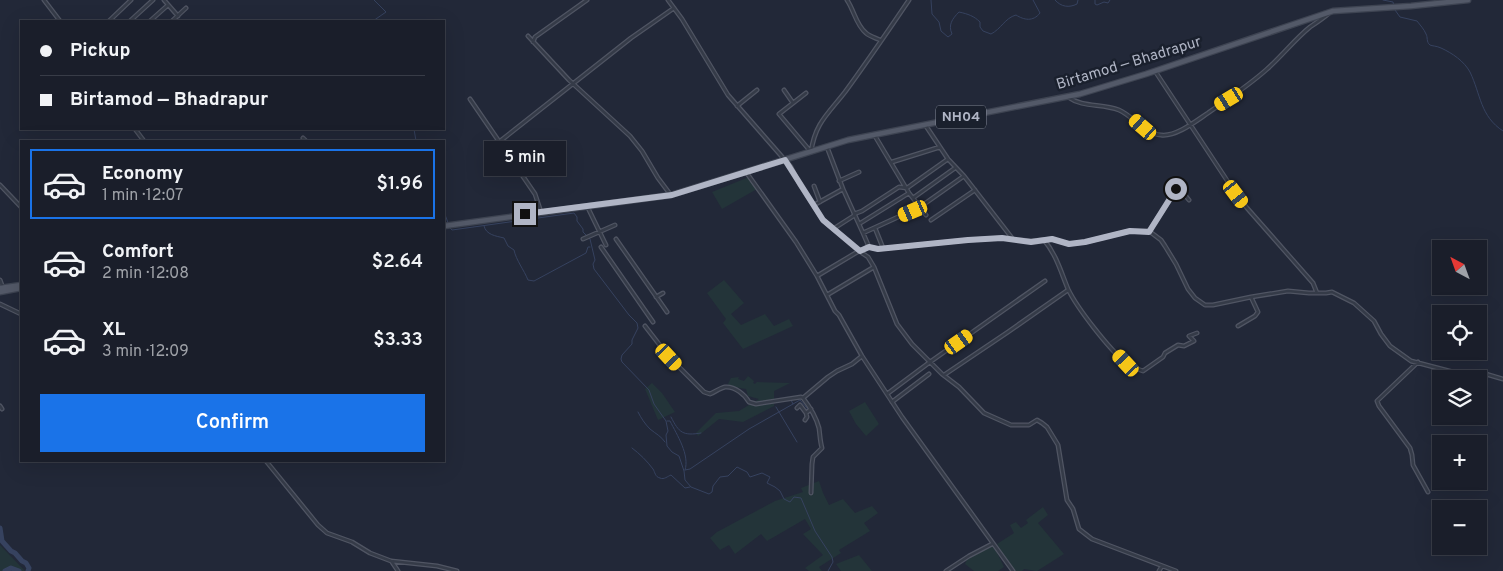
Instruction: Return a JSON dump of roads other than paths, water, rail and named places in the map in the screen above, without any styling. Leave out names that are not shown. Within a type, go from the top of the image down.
[{"type":"main road","name":"Birtamod — Bhadrapur","points":[[447,226],[672,195],[826,146],[874,134],[1080,94],[1155,71],[1333,10],[1412,6],[1468,0]]},
{"type":"main road","points":[[1,289],[20,287]]},
{"type":"street","points":[[44,0],[59,20]]},
{"type":"street","points":[[110,20],[131,0]]},
{"type":"street","points":[[131,20],[153,0]]},
{"type":"street","points":[[164,0],[178,16]]},
{"type":"street","points":[[533,42],[536,37],[587,0]]},
{"type":"street","points":[[668,0],[728,95],[785,160],[823,220],[868,257],[874,267],[897,324],[912,344],[984,413],[1011,426],[1029,425],[1037,420],[1047,427],[1058,445],[1067,500],[1073,509],[1080,529],[1092,538],[1176,571]]},
{"type":"street","points":[[848,0],[865,33],[880,40]]},
{"type":"street","points":[[811,152],[815,130],[845,92],[909,0]]},
{"type":"street","points":[[151,20],[168,5]]},
{"type":"street","points":[[173,20],[186,8]]},
{"type":"street","points":[[499,142],[631,38],[674,8]]},
{"type":"street","points":[[1067,96],[1076,103],[1118,110],[1132,117],[1143,127],[1160,135],[1169,134],[1191,125],[1243,89],[1309,28],[1333,10]]},
{"type":"street","points":[[528,36],[574,84],[630,136],[642,151],[658,178],[672,195]]},
{"type":"street","points":[[1155,71],[1246,208],[1313,283],[1317,294]]},
{"type":"street","points":[[737,106],[758,90]]},
{"type":"street","points":[[784,90],[793,103]]},
{"type":"street","points":[[806,93],[779,114],[811,152]]},
{"type":"street","points":[[470,99],[535,194],[541,212]]},
{"type":"street","points":[[926,124],[948,159],[964,176],[1013,239]]},
{"type":"street","points":[[874,134],[909,193],[926,215]]},
{"type":"street","points":[[826,146],[839,181],[869,247]]},
{"type":"street","points":[[892,162],[940,147]]},
{"type":"street","points":[[833,229],[899,187],[907,188],[948,159]]},
{"type":"street","points":[[913,198],[955,168]]},
{"type":"street","points":[[746,172],[796,242],[862,356],[892,402],[1013,571]]},
{"type":"street","points":[[839,181],[859,172]]},
{"type":"street","points":[[863,233],[920,207],[964,176]]},
{"type":"street","points":[[0,185],[20,206]]},
{"type":"street","points":[[814,186],[820,202]]},
{"type":"street","points":[[814,205],[843,189]]},
{"type":"street","points":[[1149,232],[1176,189],[1180,189],[1189,200]]},
{"type":"street","points":[[931,220],[975,190]]},
{"type":"street","points":[[859,224],[909,193]]},
{"type":"street","points":[[587,206],[606,245]]},
{"type":"street","points":[[583,239],[615,225]]},
{"type":"street","points":[[876,228],[883,248]]},
{"type":"street","points":[[817,276],[869,247],[873,249],[968,240],[1013,239],[1031,242],[1052,239],[1069,244],[1130,231],[1149,232],[1161,240],[1176,264],[1188,289],[1195,298],[1205,305],[1288,291],[1317,294],[1332,292],[1354,303],[1374,321],[1390,346],[1411,361],[1453,372],[1480,372],[1503,379]]},
{"type":"street","points":[[616,239],[667,312]]},
{"type":"street","points":[[1044,240],[1062,271],[1069,290],[1092,324],[1126,363],[1143,371],[1178,345],[1184,346],[1194,341],[1189,336],[1198,333]]},
{"type":"street","points":[[601,247],[653,322]]},
{"type":"street","points":[[827,295],[874,267]]},
{"type":"street","points":[[0,280],[1,289]]},
{"type":"street","points":[[887,394],[1045,281]]},
{"type":"street","points":[[944,375],[1069,290]]},
{"type":"street","points":[[656,297],[663,293]]},
{"type":"street","points":[[1238,326],[1255,316],[1258,312],[1251,297]]},
{"type":"street","points":[[0,304],[20,314]]},
{"type":"street","points":[[645,326],[669,357],[704,392],[710,394],[723,387],[729,387],[745,395],[749,402],[756,404],[804,398],[828,377],[852,364],[862,356]]},
{"type":"street","points":[[1418,362],[1377,401],[1410,448],[1413,465],[1428,492]]},
{"type":"street","points":[[892,402],[929,374]]},
{"type":"street","points":[[804,398],[819,428],[822,448],[813,456],[812,493]]},
{"type":"street","points":[[797,408],[800,405],[808,416],[804,420]]},
{"type":"street","points":[[806,413],[811,409]]},
{"type":"street","points":[[267,462],[318,525],[327,533],[352,542],[370,553],[391,561],[437,566],[458,571]]},
{"type":"street","points":[[946,571],[969,556],[993,544]]},
{"type":"street","points":[[391,561],[398,571]]},
{"type":"street","points":[[1159,571],[1162,566]]},
{"type":"waterway","points":[[374,0],[386,12],[374,20]]},
{"type":"waterway","points":[[931,0],[932,14],[939,22],[941,31],[948,37],[952,34],[951,22],[959,12],[975,18],[980,22],[980,27],[983,31],[991,34],[1012,16],[1016,15],[1028,19],[1037,16],[1040,13],[1033,0]]},
{"type":"waterway","points":[[1055,0],[1062,5],[1068,6],[1077,4],[1078,0]]},
{"type":"waterway","points":[[1095,0],[1097,5],[1104,2],[1108,3],[1110,0]]},
{"type":"waterway","points":[[1383,0],[1393,2],[1394,6]]},
{"type":"waterway","points":[[1395,10],[1400,17],[1417,21],[1427,35],[1430,45],[1449,52],[1464,64],[1474,81],[1485,112],[1495,125],[1503,131]]},
{"type":"waterway","points":[[414,130],[416,140]]},
{"type":"waterway","points":[[445,215],[452,230],[574,213],[583,232],[590,239],[595,260],[593,264],[594,269],[637,323],[638,328],[632,344],[622,355],[621,359],[649,390],[654,404],[666,421],[668,431],[666,435],[667,446],[679,456],[685,480],[691,487],[709,494],[720,477],[728,476],[737,467],[747,472],[750,477],[762,473],[770,477],[767,483],[780,491],[784,499],[790,502],[794,497],[801,498],[815,531],[832,557],[833,562],[828,571]]},
{"type":"waterway","points":[[484,226],[489,233],[504,238],[508,246],[514,250],[516,258],[528,280],[534,281],[586,253],[588,247],[590,247]]},
{"type":"waterway","points":[[791,400],[793,404],[800,400],[815,420],[821,448],[818,450]]},
{"type":"waterway","points":[[685,470],[690,469],[749,429],[793,404]]},
{"type":"waterway","points":[[776,407],[797,442]]},
{"type":"waterway","points":[[638,412],[648,427],[665,442]]},
{"type":"waterway","points":[[671,417],[682,432],[690,434],[701,433]]},
{"type":"waterway","points":[[667,421],[670,421],[682,445],[686,458],[685,470]]},
{"type":"waterway","points":[[632,448],[648,463],[656,476],[663,479],[671,475],[685,488],[690,487]]},
{"type":"waterway","points":[[0,528],[2,541],[26,563],[29,568],[28,571]]},
{"type":"waterway","points":[[5,571],[11,568],[19,571]]}]
